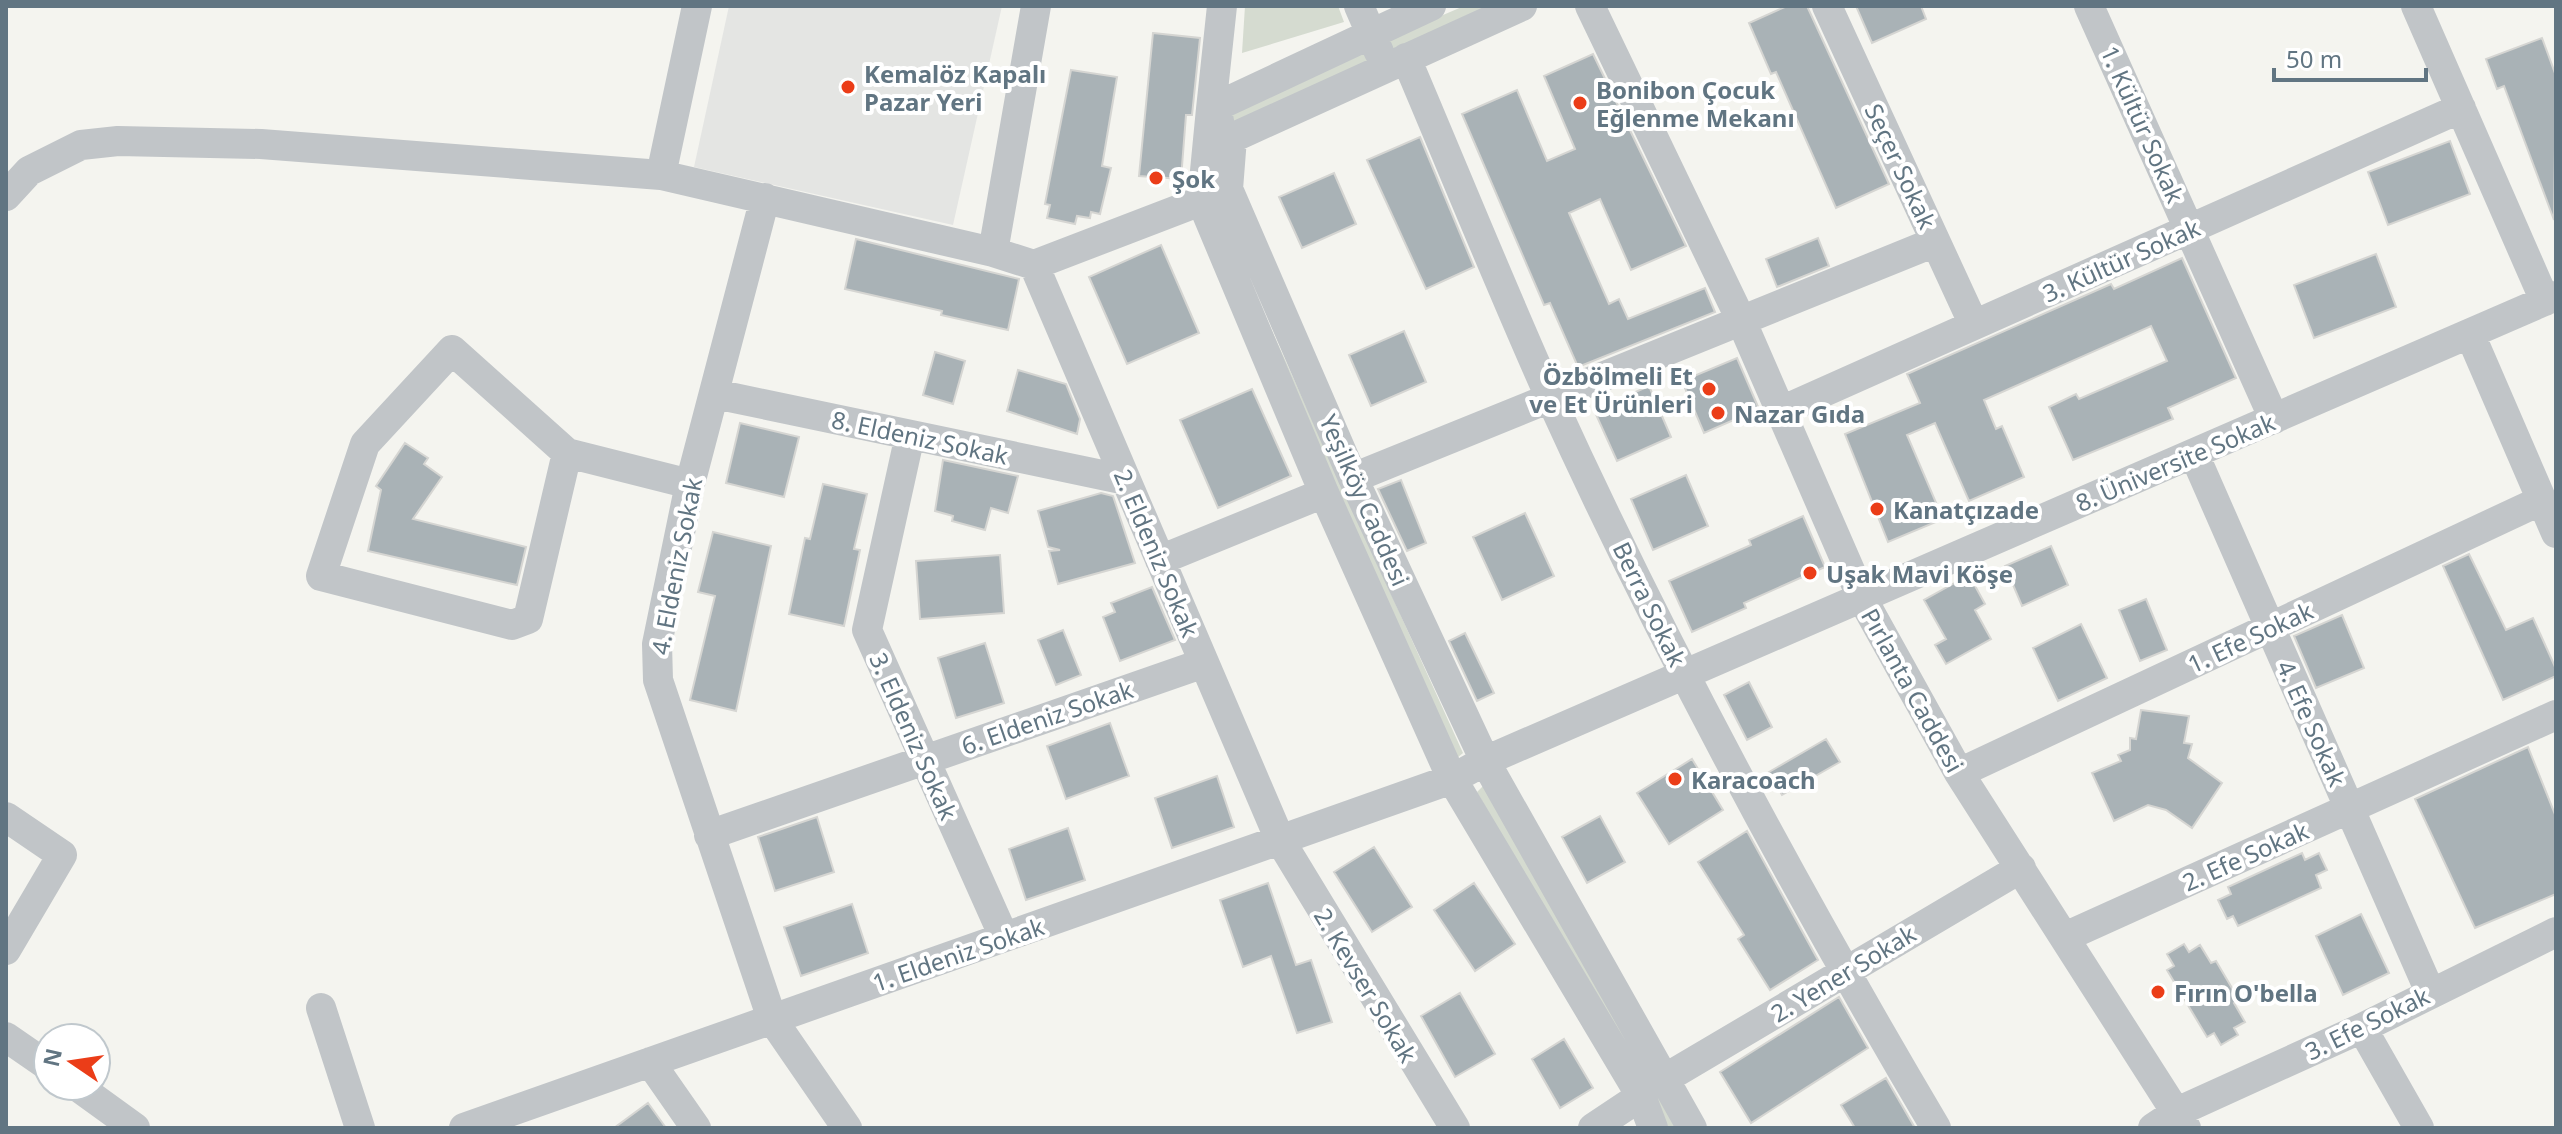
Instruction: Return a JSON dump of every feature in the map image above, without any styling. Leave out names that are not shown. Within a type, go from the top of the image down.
[{"type":"street","points":[[661,175],[697,6]]},
{"type":"street","points":[[993,252],[1036,6]]},
{"type":"street","name":"Yeşilköy Caddesi","points":[[1222,6],[1211,109],[1215,196],[1324,493],[1452,779],[1641,1096],[1653,1128]]},
{"type":"street","points":[[1431,6],[1364,20],[1211,109],[1232,138],[1522,6]]},
{"type":"street","name":"Pırlanta Caddesi","points":[[1590,6],[1741,320],[1862,598],[1959,773],[2065,937],[2172,1123]]},
{"type":"street","name":"Seçer Sokak","points":[[1827,6],[1974,325]]},
{"type":"street","name":"1. Kültür Sokak","points":[[2089,6],[2274,419]]},
{"type":"street","points":[[2416,6],[2550,299]]},
{"type":"street","name":"Berra Sokak","points":[[1364,20],[1396,63],[1684,675],[1845,973],[1936,1128]]},
{"type":"street","name":"3. Kültür Sokak","points":[[1781,411],[2461,108]]},
{"type":"street","name":"Yeşilköy Caddesi","points":[[1232,138],[1215,196],[1353,478],[1485,761],[1692,1128]]},
{"type":"street","points":[[6,196],[29,171],[49,158],[81,145],[118,141],[261,144],[661,175],[993,252],[1034,265],[1215,196]]},
{"type":"street","name":"4. Eldeniz Sokak","points":[[765,198],[690,484],[657,644],[658,680],[772,1019],[847,1128]]},
{"type":"street","points":[[1353,478],[1935,242]]},
{"type":"street","name":"2. Eldeniz Sokak","points":[[1034,265],[1280,840]]},
{"type":"street","name":"8. Üniversite Sokak","points":[[1452,779],[1485,761],[2550,299]]},
{"type":"street","points":[[2470,334],[2556,533]]},
{"type":"street","points":[[567,453],[528,619],[512,625],[321,576],[365,444],[452,350],[567,453],[690,484]]},
{"type":"street","name":"8. Eldeniz Sokak","points":[[715,394],[1126,480]]},
{"type":"street","name":"3. Eldeniz Sokak","points":[[910,435],[867,630],[1004,937]]},
{"type":"street","name":"4. Efe Sokak","points":[[2194,454],[2430,992]]},
{"type":"street","points":[[1160,560],[1324,493]]},
{"type":"street","name":"1. Efe Sokak","points":[[1959,773],[2542,500]]},
{"type":"street","name":"6. Eldeniz Sokak","points":[[709,835],[1204,663]]},
{"type":"street","name":"2. Efe Sokak","points":[[2065,937],[2556,715]]},
{"type":"street","name":"1. Eldeniz Sokak","points":[[464,1128],[1452,779]]},
{"type":"street","points":[[6,817],[62,855],[6,950]]},
{"type":"street","name":"2. Kevser Sokak","points":[[1280,840],[1431,1113],[1455,1128]]},
{"type":"street","name":"2. Yener Sokak","points":[[1666,1078],[2021,868]]},
{"type":"street","name":"3. Efe Sokak","points":[[2172,1123],[2556,932]]},
{"type":"street","points":[[321,1008],[360,1128]]},
{"type":"street","points":[[2362,1028],[2419,1128]]},
{"type":"street","points":[[12,1048],[32,1058]]},
{"type":"street","points":[[650,1062],[696,1128]]},
{"type":"street","points":[[1593,1128],[1641,1096]]},
{"type":"street","points":[[99,1102],[135,1128]]},
{"type":"shaded area","name":"Kemalöz Kapalı Pazar Yeri","points":[[729,6],[1002,6],[953,225],[694,167]]},
{"type":"shaded area","points":[[1245,6],[1338,6],[1344,22],[1242,53]]},
{"type":"shaded area","points":[[1464,6],[1495,6],[1390,50],[1385,40]]},
{"type":"shaded area","points":[[1368,51],[1374,60],[1229,125],[1227,115]]},
{"type":"shaded area","points":[[1230,238],[1463,753],[1457,758],[1224,241]]},
{"type":"shaded area","points":[[1483,786],[1676,1128],[1667,1128],[1477,792]]},
{"type":"building","points":[[1787,6],[1807,6],[1889,184],[1836,208],[1776,72],[1771,74],[1749,23]]},
{"type":"building","points":[[1856,6],[1921,6],[1926,19],[1872,43]]},
{"type":"building","points":[[1153,33],[1200,38],[1192,115],[1186,115],[1181,179],[1139,176]]},
{"type":"building","points":[[2542,38],[2556,76],[2554,220],[2504,86],[2497,89],[2486,59]]},
{"type":"building","points":[[1593,54],[1686,246],[1631,270],[1600,199],[1569,213],[1609,304],[1619,299],[1628,319],[1705,288],[1715,312],[1578,367],[1550,303],[1544,305],[1462,114],[1517,90],[1547,161],[1575,149],[1544,76]]},
{"type":"building","points":[[1071,70],[1117,77],[1102,166],[1111,168],[1100,214],[1091,212],[1090,218],[1077,216],[1075,224],[1047,218],[1050,205],[1045,204]]},
{"type":"building","points":[[1420,137],[1474,267],[1426,289],[1367,160]]},
{"type":"building","points":[[2450,141],[2470,194],[2388,225],[2368,172]]},
{"type":"building","points":[[1334,173],[1356,224],[1302,248],[1279,197]]},
{"type":"building","points":[[1818,238],[1829,266],[1777,287],[1766,259]]},
{"type":"building","points":[[856,239],[1019,279],[1008,330],[845,289]]},
{"type":"building","points":[[1161,245],[1199,333],[1127,364],[1089,277]]},
{"type":"building","points":[[2376,254],[2396,307],[2314,338],[2294,285]]},
{"type":"building","points":[[2182,258],[2236,378],[2168,408],[2173,419],[2073,460],[2049,407],[2076,394],[2079,399],[2167,361],[2151,326],[1984,400],[1996,429],[2002,426],[2024,477],[1969,501],[1935,423],[1907,435],[1943,519],[1888,542],[1845,434],[1920,403],[1907,374],[2111,284],[2114,289]]},
{"type":"building","points":[[1404,331],[1426,382],[1371,406],[1349,355]]},
{"type":"building","points":[[935,352],[965,361],[953,404],[923,395]]},
{"type":"building","points":[[1737,358],[1759,409],[1704,433],[1682,381]]},
{"type":"building","points":[[1018,370],[1066,384],[1080,419],[1077,434],[1007,411]]},
{"type":"building","points":[[1649,386],[1671,437],[1617,461],[1594,410]]},
{"type":"building","points":[[1252,389],[1291,476],[1218,508],[1180,420]]},
{"type":"building","points":[[740,423],[799,437],[784,497],[726,483]]},
{"type":"building","points":[[405,443],[428,458],[424,464],[442,477],[413,519],[526,547],[517,585],[368,551],[381,490],[376,486]]},
{"type":"building","points":[[943,460],[1018,476],[1008,513],[991,508],[985,530],[952,521],[953,516],[935,511]]},
{"type":"building","points":[[1686,475],[1708,526],[1653,550],[1631,499]]},
{"type":"building","points":[[1401,480],[1426,543],[1407,551],[1378,489]]},
{"type":"building","points":[[823,484],[867,494],[854,549],[860,550],[844,626],[789,614],[805,538],[810,539]]},
{"type":"building","points":[[1101,493],[1113,496],[1135,563],[1058,584],[1049,551],[1060,550],[1048,547],[1038,511]]},
{"type":"building","points":[[1525,513],[1554,576],[1502,600],[1473,537]]},
{"type":"building","points":[[1803,516],[1825,567],[1744,603],[1746,608],[1692,632],[1669,581],[1751,545],[1749,540]]},
{"type":"building","points":[[713,532],[771,546],[736,711],[690,700],[715,596],[698,592]]},
{"type":"building","points":[[2051,546],[2068,585],[2022,606],[2005,566]]},
{"type":"building","points":[[2469,554],[2506,630],[2533,618],[2556,669],[2556,676],[2503,700],[2443,566]]},
{"type":"building","points":[[1000,555],[1004,613],[920,619],[916,561]]},
{"type":"building","points":[[1969,575],[1985,604],[1975,610],[1991,639],[1946,664],[1935,645],[1946,639],[1924,600]]},
{"type":"building","points":[[1152,587],[1175,640],[1120,661],[1103,617],[1115,612],[1111,603]]},
{"type":"building","points":[[2146,599],[2167,650],[2140,661],[2119,610]]},
{"type":"building","points":[[2342,615],[2364,668],[2316,688],[2294,636]]},
{"type":"building","points":[[2081,624],[2107,678],[2058,701],[2033,648]]},
{"type":"building","points":[[1063,630],[1081,675],[1056,685],[1038,640]]},
{"type":"building","points":[[1465,633],[1494,693],[1477,701],[1449,641]]},
{"type":"building","points":[[985,643],[1004,703],[956,718],[938,658]]},
{"type":"building","points":[[1749,682],[1772,727],[1747,740],[1724,695]]},
{"type":"building","points":[[2141,710],[2189,716],[2184,743],[2192,744],[2188,758],[2222,783],[2192,828],[2166,810],[2148,805],[2114,821],[2092,773],[2121,761],[2118,755],[2130,750],[2130,738],[2136,739]]},
{"type":"building","points":[[1110,723],[1129,776],[1066,799],[1047,746]]},
{"type":"building","points":[[1826,739],[1840,762],[1782,795],[1769,772]]},
{"type":"building","points":[[2528,747],[2556,817],[2556,894],[2475,928],[2415,799]]},
{"type":"building","points":[[1692,759],[1723,810],[1669,844],[1637,793]]},
{"type":"building","points":[[1217,776],[1234,827],[1172,848],[1155,798]]},
{"type":"building","points":[[1600,816],[1625,862],[1587,883],[1562,837]]},
{"type":"building","points":[[817,817],[834,872],[775,891],[758,837]]},
{"type":"building","points":[[1068,828],[1085,880],[1026,900],[1009,849]]},
{"type":"building","points":[[1747,831],[1818,960],[1770,990],[1738,939],[1744,935],[1698,862]]},
{"type":"building","points":[[1374,847],[1412,907],[1372,932],[1334,872]]},
{"type":"building","points":[[2302,853],[2305,860],[2319,853],[2327,870],[2316,875],[2321,888],[2238,926],[2233,916],[2227,919],[2218,900],[2231,894],[2228,887]]},
{"type":"building","points":[[1268,883],[1296,965],[1311,960],[1332,1022],[1297,1033],[1271,956],[1243,967],[1220,900]]},
{"type":"building","points":[[1474,883],[1515,944],[1475,971],[1434,910]]},
{"type":"building","points":[[852,904],[868,953],[801,976],[784,927]]},
{"type":"building","points":[[2361,914],[2389,973],[2343,995],[2316,936]]},
{"type":"building","points":[[2184,944],[2189,952],[2200,945],[2211,963],[2216,961],[2239,1000],[2234,1003],[2245,1022],[2234,1028],[2238,1035],[2221,1045],[2214,1033],[2207,1037],[2167,970],[2174,966],[2167,954]]},
{"type":"building","points":[[1460,993],[1495,1054],[1455,1077],[1421,1016]]},
{"type":"building","points":[[1839,997],[1868,1048],[1751,1123],[1720,1072]]},
{"type":"building","points":[[1564,1039],[1593,1088],[1560,1108],[1532,1059]]},
{"type":"building","points":[[1886,1078],[1915,1128],[1855,1128],[1841,1105]]},
{"type":"building","points":[[648,1103],[666,1128],[614,1128]]},
{"type":"place","name":"Kemalöz Kapalı Pazar Yeri","points":[[848,87]]},
{"type":"place","name":"Bonibon Çocuk Eğlenme Mekanı","points":[[1580,103]]},
{"type":"place","name":"Şok","points":[[1156,178]]},
{"type":"place","name":"Özbölmeli Et ve Et Ürünleri","points":[[1709,389]]},
{"type":"place","name":"Nazar Gıda","points":[[1718,413]]},
{"type":"place","name":"Kanatçızade","points":[[1877,509]]},
{"type":"place","name":"Uşak Mavi Köşe","points":[[1810,573]]},
{"type":"place","name":"Karacoach","points":[[1675,779]]},
{"type":"place","name":"Fırın O'bella","points":[[2158,992]]}]
